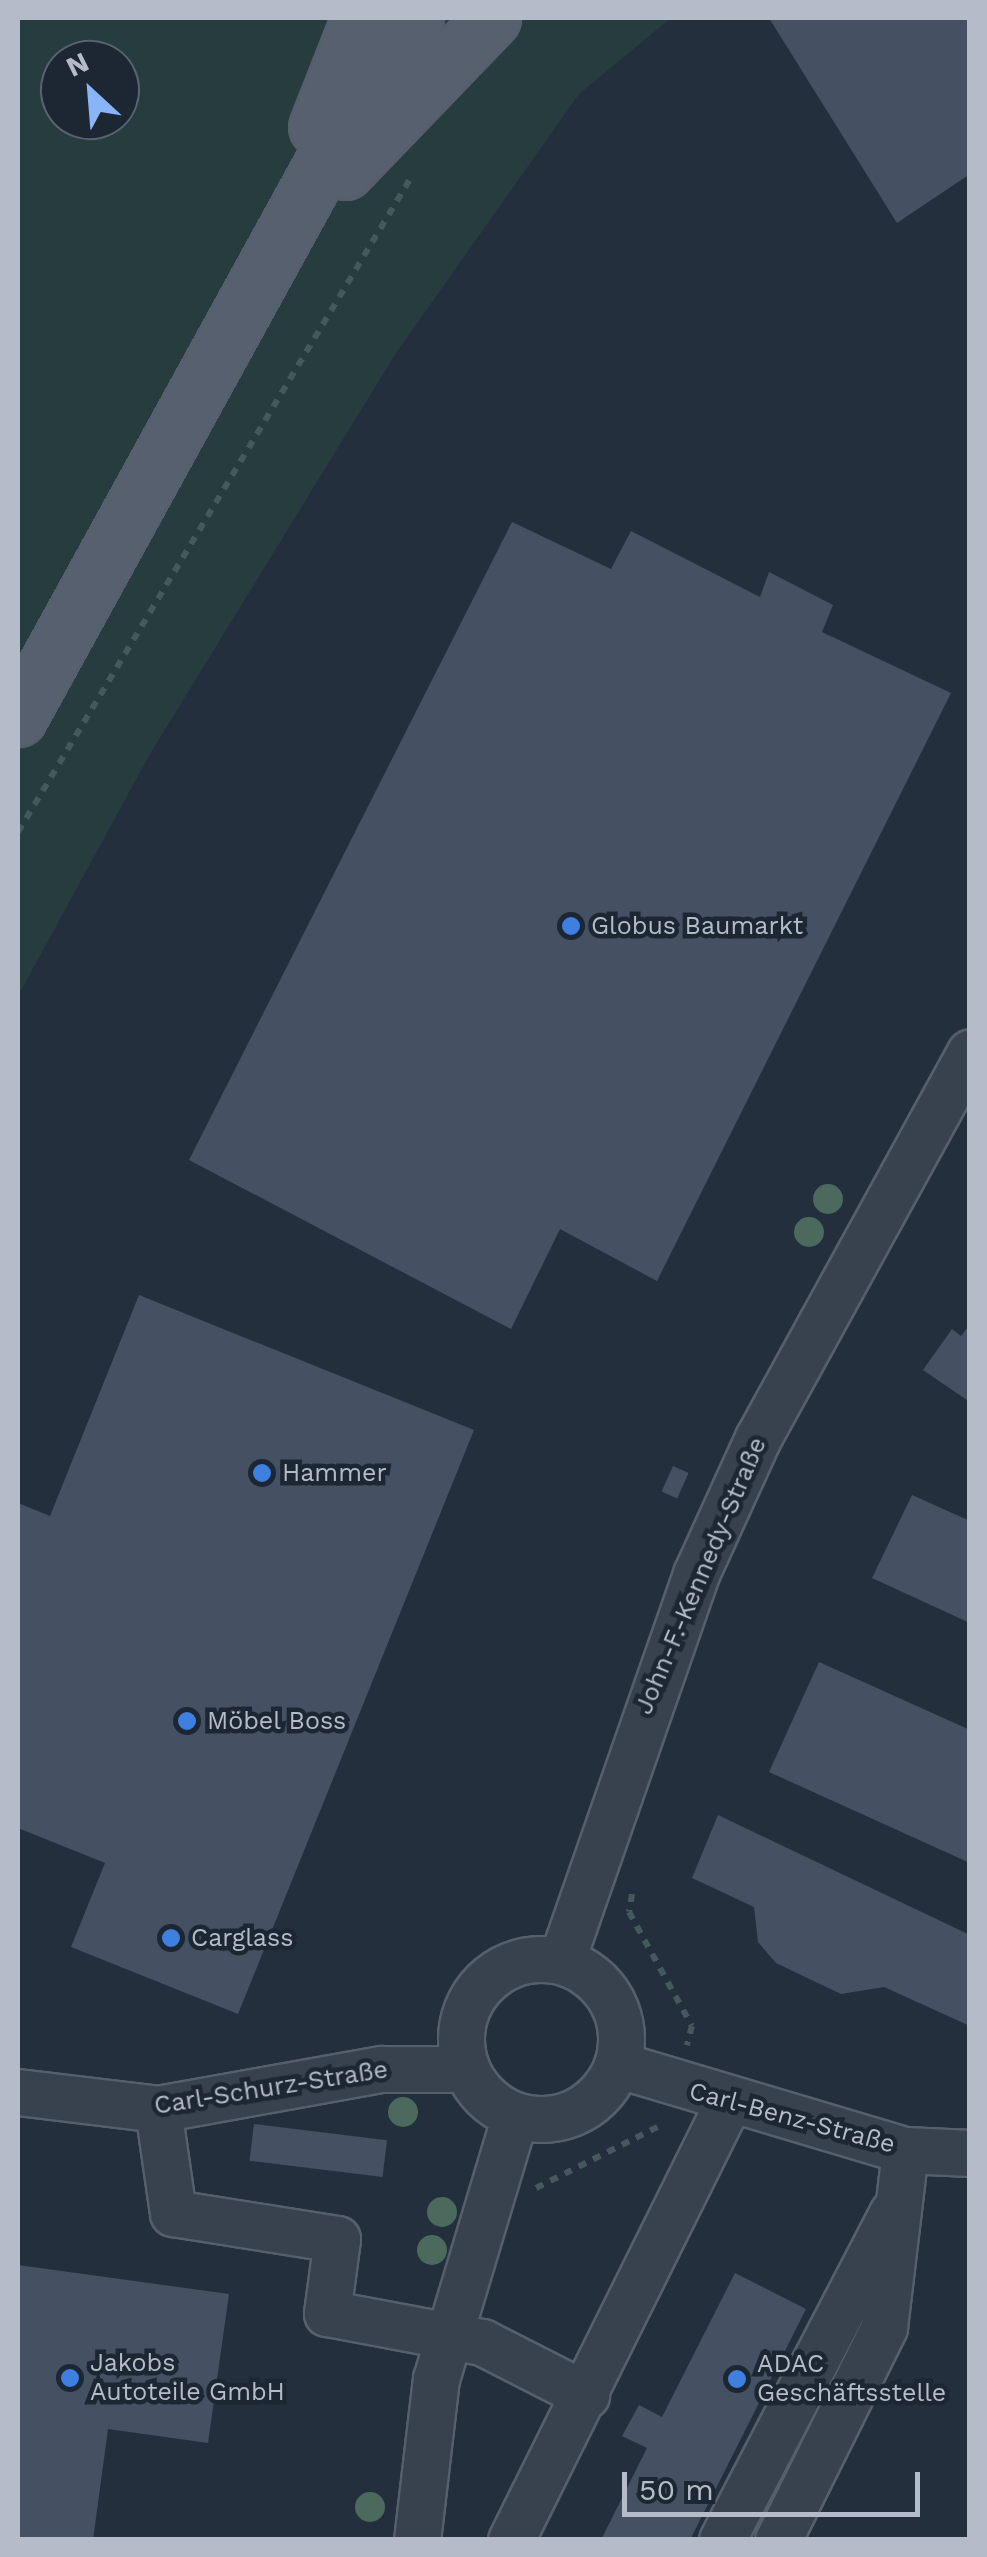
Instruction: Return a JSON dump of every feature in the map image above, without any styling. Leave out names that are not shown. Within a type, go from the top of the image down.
[{"type":"main road","points":[[287,231],[328,87],[360,18]]},
{"type":"main road","points":[[18,718],[287,231],[415,18]]},
{"type":"main road","points":[[287,231],[492,18]]},
{"type":"street","name":"John-F.-Kennedy-Straße","points":[[562,1960],[696,1574],[758,1438],[970,1054]]},
{"type":"street","points":[[526,1958],[562,1960],[614,2000],[618,2065],[577,2112],[515,2116],[466,2069],[460,2034],[470,1999],[494,1973],[526,1958]]},
{"type":"street","name":"Carl-Benz-Straße","points":[[618,2065],[729,2101],[906,2150],[970,2154]]},
{"type":"street","name":"Carl-Schurz-Straße","points":[[18,2092],[158,2110],[381,2069],[466,2069]]},
{"type":"street","points":[[511,2540],[729,2101]]},
{"type":"street","points":[[158,2110],[173,2213],[337,2240],[327,2313],[450,2334],[586,2395]]},
{"type":"street","points":[[418,2540],[450,2334],[515,2116]]},
{"type":"street","points":[[778,2540],[884,2327],[906,2150]]},
{"type":"street","points":[[722,2540],[901,2195]]},
{"type":"path","points":[[18,832],[331,296],[427,155]]},
{"type":"green space","points":[[18,18],[671,18],[579,94],[396,353],[150,754],[18,996]]},
{"type":"building","points":[[769,18],[970,18],[970,174],[897,223]]},
{"type":"building","name":"Globus Baumarkt","points":[[512,522],[611,569],[631,531],[760,597],[769,572],[833,605],[822,632],[951,693],[657,1281],[560,1229],[511,1329],[189,1160]]},
{"type":"building","points":[[139,1295],[474,1430],[238,2014],[71,1947],[105,1863],[18,1828],[18,1503],[50,1516]]},
{"type":"building","points":[[970,1324],[970,1402],[923,1370],[952,1329],[961,1336]]},
{"type":"building","points":[[673,1466],[689,1473],[677,1498],[662,1492]]},
{"type":"building","points":[[912,1495],[970,1521],[970,1623],[872,1578]]},
{"type":"building","points":[[819,1662],[970,1730],[970,1863],[769,1772]]},
{"type":"building","points":[[718,1815],[970,1935],[970,2026],[884,1987],[841,1994],[776,1963],[758,1942],[754,1907],[692,1878]]},
{"type":"building","points":[[254,2124],[387,2140],[382,2177],[249,2161]]},
{"type":"building","points":[[18,2265],[229,2294],[208,2443],[108,2429],[93,2540],[18,2540]]},
{"type":"building","points":[[735,2273],[806,2309],[690,2540],[601,2540],[647,2448],[622,2436],[639,2405],[662,2417]]},
{"type":"place","name":"Globus Baumarkt","points":[[571,926]]},
{"type":"place","name":"Hammer","points":[[262,1473]]},
{"type":"place","name":"Möbel Boss","points":[[187,1721]]},
{"type":"place","name":"Carglass","points":[[171,1938]]},
{"type":"place","name":"Jakobs Autoteile GmbH","points":[[70,2378]]},
{"type":"place","name":"ADAC Geschäftsstelle","points":[[737,2379]]}]
